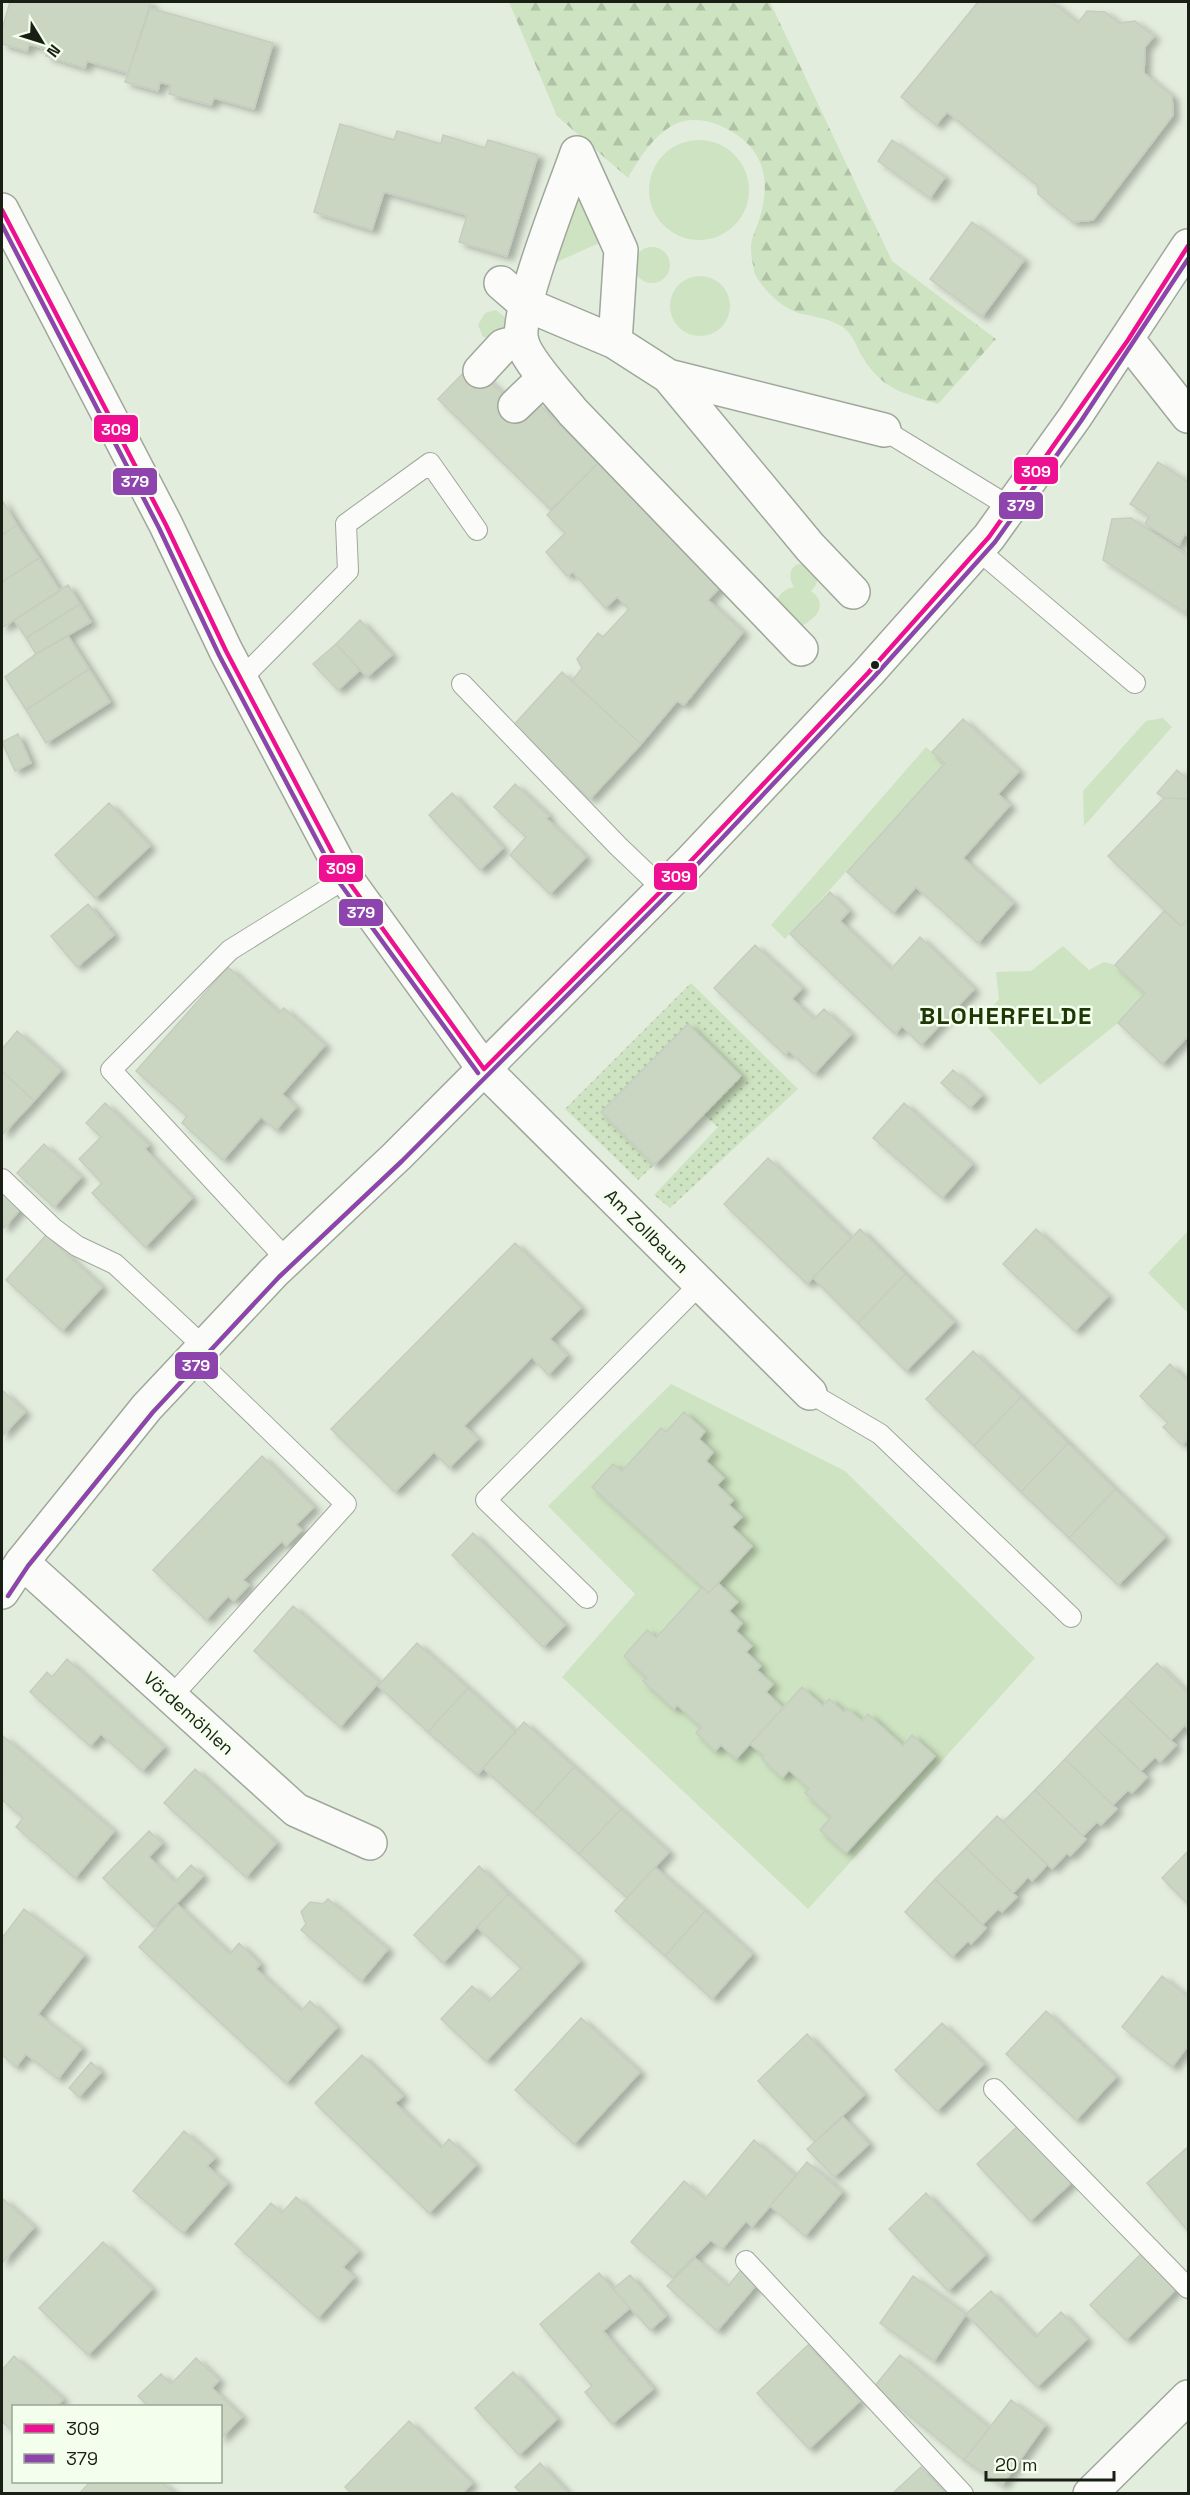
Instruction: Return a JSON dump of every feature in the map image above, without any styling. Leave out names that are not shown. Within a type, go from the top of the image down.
[{"type":"street","points":[[615,342],[621,250],[577,153],[513,294],[512,344],[573,412],[801,649]]},
{"type":"street","name":"Am Zollbaum","points":[[2,210],[166,525],[241,679],[346,878],[484,1069],[810,1393]]},
{"type":"street","points":[[2,1592],[22,1563],[147,1407],[287,1260],[397,1156],[663,889],[868,673],[977,549],[1010,507],[1128,340],[1188,246]]},
{"type":"street","points":[[513,294],[615,342],[668,376],[810,547],[853,592]]},
{"type":"street","points":[[1128,340],[1188,416]]},
{"type":"street","points":[[473,364],[512,344]]},
{"type":"street","points":[[668,376],[884,430]]},
{"type":"street","points":[[515,406],[544,378]]},
{"type":"street","name":"Vördemöhlen","points":[[22,1563],[296,1810],[370,1843]]},
{"type":"street","points":[[1090,2493],[1188,2397]]},
{"type":"lane","points":[[884,430],[1010,507]]},
{"type":"lane","points":[[241,679],[348,571],[346,524],[430,464],[477,530]]},
{"type":"lane","points":[[977,549],[1135,683]]},
{"type":"lane","points":[[462,684],[618,846],[663,889]]},
{"type":"lane","points":[[287,1260],[111,1070],[230,950],[346,878]]},
{"type":"lane","points":[[2,1179],[53,1228],[77,1246],[115,1264],[346,1504],[171,1697]]},
{"type":"lane","points":[[587,1598],[486,1500],[700,1284]]},
{"type":"lane","points":[[810,1393],[880,1434],[1071,1617]]},
{"type":"lane","points":[[994,2089],[1188,2288]]},
{"type":"lane","points":[[746,2260],[963,2493]]},
{"type":"green space","points":[[509,2],[770,2],[892,261],[996,339],[938,404],[905,393],[887,384],[871,369],[848,331],[829,320],[795,312],[788,308],[771,295],[756,276],[751,245],[760,217],[765,189],[761,164],[747,143],[736,134],[712,123],[699,120],[681,122],[667,129],[654,141],[628,178],[557,116]]},
{"type":"green space","points":[[699,140],[727,148],[741,162],[749,190],[741,218],[727,232],[699,240],[671,232],[657,218],[649,190],[657,162],[671,148]]},
{"type":"green space","points":[[580,180],[606,240],[550,265]]},
{"type":"green space","points":[[652,247],[664,253],[670,265],[664,277],[652,283],[640,277],[634,265],[640,253]]},
{"type":"green space","points":[[700,276],[721,285],[730,306],[721,327],[700,336],[679,327],[670,306],[679,285]]},
{"type":"green space","points":[[496,310],[507,319],[507,330],[496,340],[483,337],[478,325],[485,313]]},
{"type":"green space","points":[[798,564],[806,564],[818,578],[811,591],[817,596],[820,608],[813,618],[796,628],[775,606],[782,593],[794,587],[790,574]]},
{"type":"green space","points":[[1163,718],[1172,727],[1084,826],[1083,791],[1146,721]]},
{"type":"green space","points":[[926,747],[945,763],[785,939],[771,925]]},
{"type":"green space","points":[[1063,946],[1089,970],[1104,962],[1115,965],[1145,993],[1118,1023],[1040,1085],[981,1020],[999,999],[996,972],[1031,971]]},
{"type":"green space","points":[[691,983],[798,1089],[670,1208],[654,1195],[718,1127],[704,1115],[741,1076],[688,1024],[601,1112],[654,1165],[638,1180],[565,1109]]},
{"type":"green space","points":[[1188,1231],[1188,1313],[1148,1273]]},
{"type":"green space","points":[[671,1384],[845,1471],[1035,1658],[808,1909],[562,1677],[635,1594],[548,1506]]},
{"type":"building","points":[[10,2],[151,2],[128,73],[87,61],[85,68],[46,56],[47,49],[29,44],[27,51],[2,44],[2,29]]},
{"type":"building","points":[[978,2],[1052,2],[1078,23],[1087,11],[1105,12],[1119,23],[1135,21],[1154,36],[1145,47],[1144,73],[1172,96],[1173,115],[1093,220],[1073,222],[1038,194],[1038,186],[947,112],[936,125],[901,97]]},
{"type":"building","points":[[150,8],[273,43],[254,109],[214,98],[211,105],[169,94],[171,85],[160,82],[158,91],[125,82]]},
{"type":"building","points":[[340,124],[394,140],[397,131],[441,144],[443,135],[485,148],[488,140],[538,155],[507,256],[459,242],[467,215],[384,192],[372,230],[314,212]]},
{"type":"building","points":[[892,140],[945,177],[930,198],[878,161]]},
{"type":"building","points":[[972,222],[1024,260],[982,317],[930,279]]},
{"type":"building","points":[[472,364],[525,416],[538,403],[598,463],[551,510],[438,399]]},
{"type":"building","points":[[601,460],[723,584],[708,600],[743,632],[684,705],[677,701],[641,744],[572,681],[582,668],[577,659],[598,633],[603,637],[629,609],[617,597],[605,608],[573,572],[567,576],[546,552],[565,533],[547,515]]},
{"type":"building","points":[[1158,462],[1188,482],[1188,536],[1185,534],[1179,545],[1145,524],[1149,516],[1130,504]]},
{"type":"building","points":[[2,500],[17,525],[2,535]]},
{"type":"building","points":[[1131,518],[1188,556],[1188,607],[1185,613],[1103,560],[1112,519]]},
{"type":"building","points":[[17,525],[39,558],[2,582],[2,535]]},
{"type":"building","points":[[39,558],[60,591],[2,628],[2,582]]},
{"type":"building","points":[[68,585],[80,604],[26,638],[14,620]]},
{"type":"building","points":[[80,604],[91,622],[36,654],[26,638]]},
{"type":"building","points":[[360,620],[392,655],[367,677],[336,644]]},
{"type":"building","points":[[68,636],[89,669],[26,710],[5,677],[36,654]]},
{"type":"building","points":[[336,644],[360,670],[338,690],[313,664]]},
{"type":"building","points":[[89,669],[110,702],[46,743],[26,710]]},
{"type":"building","points":[[562,672],[641,744],[590,799],[511,728]]},
{"type":"building","points":[[963,719],[1019,771],[998,794],[1010,805],[963,858],[1013,903],[978,943],[916,887],[893,913],[847,872],[945,763],[932,752]]},
{"type":"building","points":[[18,734],[31,763],[15,771],[2,742]]},
{"type":"building","points":[[1177,770],[1188,780],[1188,799],[1164,798],[1157,793]]},
{"type":"building","points":[[515,784],[549,816],[546,818],[586,857],[550,894],[510,855],[526,837],[494,807]]},
{"type":"building","points":[[452,793],[503,848],[480,870],[429,815]]},
{"type":"building","points":[[1164,798],[1188,799],[1188,919],[1181,926],[1108,856]]},
{"type":"building","points":[[109,803],[150,846],[95,898],[55,855]]},
{"type":"building","points":[[830,892],[849,911],[840,921],[891,969],[920,937],[974,989],[921,1045],[902,1026],[895,1034],[790,934]]},
{"type":"building","points":[[88,904],[114,935],[77,967],[51,936]]},
{"type":"building","points":[[1164,911],[1181,926],[1188,919],[1188,1039],[1186,1038],[1162,1064],[1118,1023],[1145,993],[1115,965]]},
{"type":"building","points":[[755,945],[802,988],[792,999],[814,1019],[824,1009],[851,1034],[814,1074],[789,1051],[785,1055],[714,988]]},
{"type":"building","points":[[228,967],[279,1013],[284,1008],[325,1045],[282,1094],[296,1107],[276,1130],[261,1117],[223,1160],[182,1123],[187,1116],[136,1071]]},
{"type":"building","points":[[688,1024],[741,1076],[654,1165],[601,1112]]},
{"type":"building","points":[[17,1031],[61,1070],[34,1101],[2,1071],[2,1049]]},
{"type":"building","points":[[953,1070],[982,1095],[970,1108],[941,1083]]},
{"type":"building","points":[[2,1071],[34,1101],[3,1134],[2,1133]]},
{"type":"building","points":[[105,1103],[149,1145],[145,1149],[192,1198],[145,1247],[92,1193],[102,1183],[79,1159],[101,1137],[86,1123]]},
{"type":"building","points":[[904,1103],[972,1164],[942,1198],[873,1138]]},
{"type":"building","points":[[44,1144],[81,1177],[54,1207],[17,1173]]},
{"type":"building","points":[[768,1158],[851,1238],[807,1284],[724,1204]]},
{"type":"building","points":[[2,1185],[24,1205],[4,1228],[2,1226]]},
{"type":"building","points":[[860,1229],[905,1274],[858,1323],[813,1278]]},
{"type":"building","points":[[1036,1229],[1108,1296],[1075,1331],[1003,1264]]},
{"type":"building","points":[[46,1235],[102,1287],[62,1331],[6,1280]]},
{"type":"building","points":[[515,1243],[581,1308],[550,1339],[567,1355],[548,1375],[532,1357],[464,1426],[478,1439],[449,1468],[434,1452],[395,1492],[331,1429]]},
{"type":"building","points":[[905,1274],[954,1322],[906,1371],[858,1323]]},
{"type":"building","points":[[973,1351],[1021,1397],[974,1446],[926,1399]]},
{"type":"building","points":[[1170,1364],[1188,1382],[1188,1443],[1186,1440],[1182,1445],[1163,1427],[1168,1423],[1140,1396]]},
{"type":"building","points":[[2,1390],[25,1412],[2,1436]]},
{"type":"building","points":[[1021,1397],[1068,1443],[1021,1492],[974,1446]]},
{"type":"building","points":[[684,1412],[705,1431],[699,1439],[713,1452],[706,1461],[724,1478],[717,1485],[733,1500],[729,1505],[742,1517],[732,1527],[752,1546],[709,1593],[592,1487],[613,1464],[622,1471],[661,1428],[666,1432]]},
{"type":"building","points":[[1068,1443],[1115,1489],[1069,1538],[1021,1492]]},
{"type":"building","points":[[262,1456],[314,1507],[296,1525],[302,1530],[286,1546],[282,1541],[243,1580],[249,1585],[234,1601],[228,1596],[206,1620],[153,1570]]},
{"type":"building","points":[[1115,1489],[1165,1537],[1118,1585],[1069,1538]]},
{"type":"building","points":[[473,1533],[565,1625],[543,1647],[452,1555]]},
{"type":"building","points":[[718,1583],[738,1602],[729,1611],[742,1623],[736,1631],[752,1646],[746,1652],[761,1666],[757,1670],[773,1684],[766,1692],[783,1708],[736,1759],[721,1745],[715,1751],[696,1733],[701,1727],[677,1705],[674,1709],[643,1681],[647,1678],[624,1656],[647,1630],[656,1638],[702,1587],[709,1593]]},
{"type":"building","points":[[293,1606],[379,1682],[340,1727],[254,1651]]},
{"type":"building","points":[[417,1643],[468,1688],[428,1732],[378,1686]]},
{"type":"building","points":[[67,1659],[164,1747],[142,1771],[101,1734],[90,1746],[30,1692],[47,1672],[52,1677]]},
{"type":"building","points":[[1157,1663],[1188,1693],[1188,1729],[1185,1725],[1171,1740],[1125,1696]]},
{"type":"building","points":[[802,1687],[823,1706],[829,1699],[844,1712],[847,1708],[862,1721],[868,1714],[903,1746],[912,1735],[935,1756],[846,1853],[820,1830],[831,1817],[805,1793],[809,1789],[789,1770],[782,1778],[762,1759],[764,1756],[750,1744]]},
{"type":"building","points":[[468,1688],[516,1732],[477,1775],[428,1732]]},
{"type":"building","points":[[1125,1696],[1176,1745],[1160,1762],[1155,1757],[1141,1771],[1095,1727]]},
{"type":"building","points":[[524,1722],[574,1767],[533,1813],[483,1768]]},
{"type":"building","points":[[1095,1727],[1147,1777],[1132,1793],[1128,1790],[1113,1805],[1065,1759]]},
{"type":"building","points":[[3,1736],[114,1831],[75,1878],[16,1827],[23,1818],[2,1800]]},
{"type":"building","points":[[1065,1759],[1117,1809],[1101,1825],[1097,1822],[1083,1836],[1035,1790]]},
{"type":"building","points":[[574,1767],[621,1809],[579,1854],[533,1813]]},
{"type":"building","points":[[195,1769],[276,1843],[246,1877],[164,1803]]},
{"type":"building","points":[[1035,1790],[1086,1839],[1070,1856],[1067,1853],[1052,1869],[1003,1822]]},
{"type":"building","points":[[621,1809],[669,1852],[627,1898],[579,1854]]},
{"type":"building","points":[[997,1816],[1047,1865],[1032,1881],[1028,1877],[1013,1893],[966,1848]]},
{"type":"building","points":[[149,1831],[162,1843],[149,1857],[175,1882],[191,1865],[203,1876],[154,1927],[103,1878]]},
{"type":"building","points":[[966,1848],[1017,1897],[1002,1912],[998,1909],[982,1925],[935,1879]]},
{"type":"building","points":[[1188,1851],[1188,1904],[1162,1878]]},
{"type":"building","points":[[479,1866],[508,1894],[443,1963],[414,1935]]},
{"type":"building","points":[[655,1867],[705,1911],[665,1956],[615,1911]]},
{"type":"building","points":[[935,1879],[986,1928],[971,1944],[968,1941],[952,1957],[905,1912]]},
{"type":"building","points":[[508,1894],[580,1961],[486,2061],[441,2019],[472,1986],[489,2001],[521,1968],[477,1927]]},
{"type":"building","points":[[328,1899],[388,1949],[361,1981],[301,1930],[306,1924],[301,1912],[310,1902],[323,1904]]},
{"type":"building","points":[[178,1905],[230,1954],[239,1943],[260,1964],[256,1969],[301,2011],[310,2001],[337,2027],[286,2083],[139,1947]]},
{"type":"building","points":[[24,1909],[84,1955],[38,2014],[82,2048],[58,2079],[26,2054],[16,2067],[2,2055],[2,1938]]},
{"type":"building","points":[[705,1911],[752,1954],[712,1999],[665,1956]]},
{"type":"building","points":[[1162,1976],[1188,1997],[1188,2046],[1172,2067],[1122,2027]]},
{"type":"building","points":[[1046,2011],[1116,2077],[1076,2120],[1006,2054]]},
{"type":"building","points":[[581,2018],[640,2072],[574,2144],[515,2090]]},
{"type":"building","points":[[942,2023],[984,2064],[937,2111],[895,2070]]},
{"type":"building","points":[[807,2034],[864,2095],[815,2142],[758,2081]]},
{"type":"building","points":[[362,2055],[403,2096],[395,2103],[441,2148],[449,2139],[476,2165],[429,2213],[315,2103]]},
{"type":"building","points":[[91,2062],[101,2072],[79,2097],[69,2088]]},
{"type":"building","points":[[843,2117],[869,2144],[834,2177],[807,2149]]},
{"type":"building","points":[[1020,2124],[1073,2181],[1030,2221],[977,2164]]},
{"type":"building","points":[[184,2131],[215,2158],[207,2166],[227,2183],[183,2233],[133,2191]]},
{"type":"building","points":[[754,2140],[796,2176],[752,2227],[746,2221],[722,2249],[711,2240],[673,2278],[631,2242],[684,2181],[705,2199]]},
{"type":"building","points":[[1188,2147],[1188,2231],[1147,2183]]},
{"type":"building","points":[[807,2162],[842,2192],[805,2236],[770,2206]]},
{"type":"building","points":[[926,2193],[985,2255],[948,2291],[889,2229]]},
{"type":"building","points":[[296,2197],[358,2251],[343,2267],[354,2277],[318,2318],[235,2244],[271,2203],[282,2213]]},
{"type":"building","points":[[2,2198],[34,2227],[2,2263]]},
{"type":"building","points":[[103,2242],[152,2289],[88,2355],[39,2308]]},
{"type":"building","points":[[1143,2252],[1178,2287],[1126,2340],[1090,2305]]},
{"type":"building","points":[[695,2258],[728,2286],[741,2270],[757,2284],[717,2331],[667,2286]]},
{"type":"building","points":[[599,2273],[630,2308],[603,2331],[653,2389],[612,2424],[585,2392],[592,2386],[540,2324]]},
{"type":"building","points":[[630,2275],[666,2316],[650,2330],[613,2289]]},
{"type":"building","points":[[913,2276],[966,2314],[934,2361],[880,2323]]},
{"type":"building","points":[[991,2291],[1035,2337],[1061,2312],[1087,2339],[1037,2387],[966,2314]]},
{"type":"building","points":[[808,2345],[860,2401],[809,2449],[757,2393]]},
{"type":"building","points":[[900,2355],[990,2428],[964,2460],[874,2387]]},
{"type":"building","points":[[14,2356],[63,2399],[58,2405],[12,2405],[12,2430],[2,2422],[2,2370]]},
{"type":"building","points":[[196,2358],[219,2380],[212,2388],[242,2417],[222,2437],[222,2405],[147,2405],[138,2396],[161,2374],[171,2384]]},
{"type":"building","points":[[513,2372],[557,2419],[519,2455],[475,2408]]},
{"type":"building","points":[[1011,2400],[1045,2425],[1002,2485],[964,2460]]},
{"type":"building","points":[[409,2421],[472,2483],[462,2494],[352,2494],[345,2487]]},
{"type":"building","points":[[540,2463],[567,2492],[565,2494],[522,2494],[515,2487]]},
{"type":"building","points":[[921,2467],[946,2494],[892,2494]]},
{"type":"building","points":[[89,2483],[163,2483],[175,2494],[79,2494]]},
{"type":"transit line","name":"309","points":[[2,210],[166,525],[226,651],[346,878],[484,1069]]},
{"type":"transit line","name":"379","points":[[2,225],[159,528],[219,655],[339,882],[478,1073]]},
{"type":"transit line","name":"309","points":[[484,1069],[689,863],[868,673],[989,537],[1128,340],[1188,246]]},
{"type":"transit line","name":"379","points":[[8,1596],[28,1566],[153,1412],[279,1277],[402,1161],[694,868],[873,678],[995,542],[1081,421],[1188,259]]},
{"type":"district","name":"BLOHERFELDE","points":[[1006,1015]]}]
